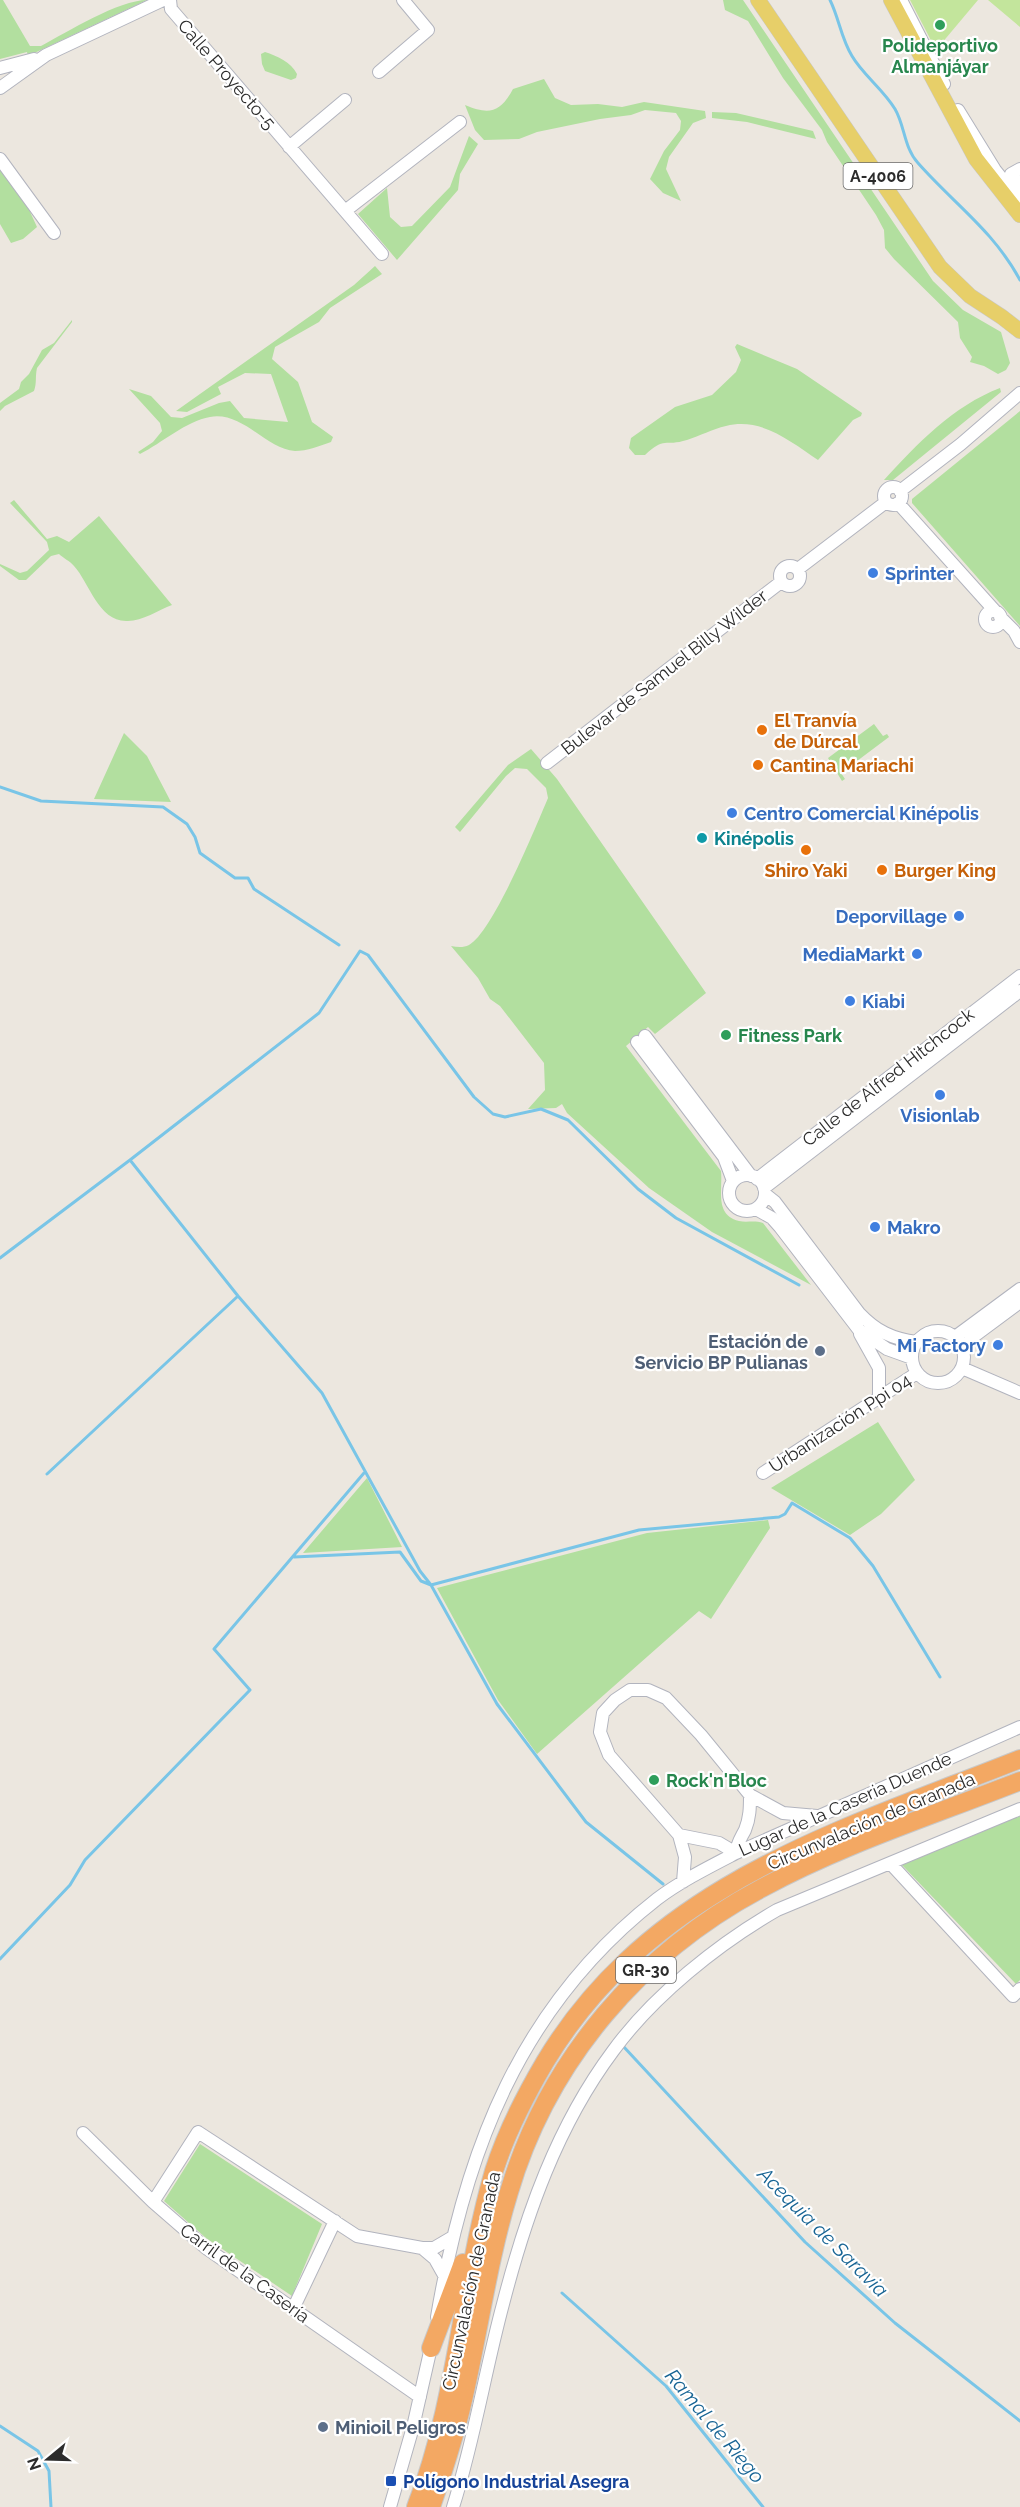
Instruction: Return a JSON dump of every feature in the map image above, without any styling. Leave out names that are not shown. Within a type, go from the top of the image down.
[{"type":"highway","name":"Circunvalación de Granada","points":[[416,2507],[437,2437],[459,2339],[481,2220],[495,2169],[516,2116],[552,2051],[597,1992],[654,1936],[706,1898],[769,1862],[867,1819],[1020,1760]]},
{"type":"highway","name":"Circunvalación de Granada","points":[[431,2507],[448,2457],[463,2401],[494,2247],[509,2191],[526,2141],[567,2064],[590,2031],[619,1996],[682,1938],[761,1888],[834,1854],[1020,1781]]},
{"type":"highway","points":[[431,2348],[459,2276],[469,2240],[481,2220]]},
{"type":"highway","points":[[441,2507],[449,2480],[448,2457]]},
{"type":"main road","name":"A-4006","points":[[758,0],[940,267],[970,296],[1002,316],[1020,331]]},
{"type":"main road","points":[[891,0],[976,159],[1020,215]]},
{"type":"street","points":[[0,68],[46,55],[163,0]]},
{"type":"street","name":"Calle Proyecto-5","points":[[170,0],[171,9],[382,255]]},
{"type":"street","points":[[379,72],[428,30],[403,0]]},
{"type":"street","points":[[901,0],[961,116],[996,170],[1020,201]]},
{"type":"street","points":[[0,88],[46,55]]},
{"type":"street","name":"Calle Proyecto-5","points":[[289,147],[345,100]]},
{"type":"street","points":[[345,211],[460,122]]},
{"type":"street","points":[[0,159],[54,233]]},
{"type":"street","points":[[1020,169],[1011,174],[1020,186]]},
{"type":"street","points":[[1018,640],[994,618],[982,596],[895,499],[1020,393]]},
{"type":"street","name":"Bulevar de Samuel Billy Wilder","points":[[547,763],[781,582],[779,575],[785,567],[792,566],[798,569],[895,499]]},
{"type":"street","name":"Calle de Alfred Hitchcock","points":[[759,1184],[883,1082],[898,1073],[903,1066],[1020,976]]},
{"type":"street","name":"Calle de Alfred Hitchcock","points":[[759,1184],[1020,991]]},
{"type":"street","points":[[641,1039],[775,1202],[859,1313],[870,1325],[892,1338],[917,1342]]},
{"type":"street","points":[[650,1050],[724,1157],[733,1181]]},
{"type":"street","points":[[759,1184],[741,1176],[733,1181],[729,1191],[731,1202],[739,1210],[756,1209],[772,1218],[859,1330],[879,1368],[879,1396]]},
{"type":"street","points":[[756,1209],[763,1200],[759,1184]]},
{"type":"street","points":[[955,1337],[1020,1289]]},
{"type":"street","points":[[963,1348],[973,1337],[1020,1302]]},
{"type":"street","points":[[859,1330],[887,1349],[912,1358]]},
{"type":"street","points":[[932,1331],[944,1331],[955,1337],[963,1348],[962,1368],[955,1377],[944,1383],[932,1382],[917,1373],[912,1358],[917,1342],[932,1331]]},
{"type":"street","points":[[962,1368],[1020,1393]]},
{"type":"street","name":"Urbanización Ppi 04","points":[[763,1473],[917,1373]]},
{"type":"street","points":[[683,1882],[685,1857],[679,1835],[609,1755],[600,1732],[603,1713],[615,1700],[630,1690],[648,1690],[666,1698],[701,1735],[750,1795],[783,1813],[818,1816]]},
{"type":"street","name":"Lugar de la Caseria Duende","points":[[390,2507],[420,2397],[450,2242],[471,2169],[490,2116],[515,2066],[545,2018],[568,1987],[623,1929],[658,1899],[683,1882],[736,1853],[1020,1727]]},
{"type":"street","points":[[679,1835],[719,1844],[736,1853],[737,1842],[745,1831],[750,1814],[750,1795]]},
{"type":"street","points":[[453,2507],[503,2303],[531,2211],[557,2145],[612,2052],[667,1993],[758,1921],[777,1910],[1020,1809]]},
{"type":"street","points":[[890,1863],[1016,1992]]},
{"type":"street","points":[[153,2202],[198,2132],[357,2236],[422,2248],[434,2248],[450,2242]]},
{"type":"street","name":"Carril de la Casería","points":[[83,2133],[153,2202],[206,2248],[420,2397]]},
{"type":"street","points":[[293,2309],[335,2221]]},
{"type":"street","points":[[422,2248],[435,2259],[444,2275]]},
{"type":"green space","points":[[0,0],[3,0],[30,46],[41,46],[108,11],[135,1],[147,0],[28,56],[27,52],[0,59]]},
{"type":"green space","points":[[723,0],[743,0],[933,281],[963,310],[1001,332],[1010,363],[1006,370],[998,374],[984,366],[970,362],[972,357],[960,338],[958,322],[885,248],[884,230],[876,215],[827,142],[822,130],[783,78],[748,21],[725,10]]},
{"type":"green space","name":"Polideportivo Almanjáyar","points":[[910,0],[978,0],[936,50]]},
{"type":"green space","points":[[988,0],[1020,0],[1020,27]]},
{"type":"green space","points":[[265,52],[287,63],[297,74],[296,78],[291,80],[265,71],[261,54]]},
{"type":"green space","points":[[544,79],[555,98],[571,105],[598,104],[622,107],[644,102],[705,111],[706,118],[693,123],[669,157],[666,169],[681,201],[663,193],[650,179],[664,151],[680,130],[681,121],[676,113],[645,110],[631,115],[537,132],[519,139],[484,140],[475,130],[465,105],[481,110],[493,110],[503,103],[513,89]]},
{"type":"green space","points":[[712,112],[736,113],[813,131],[816,139],[747,122],[712,118]]},
{"type":"green space","points":[[469,136],[478,144],[460,174],[458,190],[397,260],[358,214],[387,188],[390,217],[401,227],[412,226],[450,187]]},
{"type":"green space","points":[[0,166],[26,203],[37,227],[23,239],[11,243],[0,224]]},
{"type":"green space","points":[[375,266],[382,274],[330,308],[319,322],[275,347],[272,359],[298,382],[312,422],[333,437],[331,442],[304,450],[285,449],[233,420],[210,417],[192,423],[140,454],[138,452],[153,442],[162,431],[160,423],[129,389],[151,396],[171,417],[182,418],[230,401],[244,418],[288,422],[271,374],[245,373],[218,387],[221,394],[187,412],[176,411],[354,285]]},
{"type":"green space","points":[[72,320],[37,368],[34,391],[0,411],[0,403],[19,389],[21,382],[29,374],[42,350],[54,343]]},
{"type":"green space","points":[[737,344],[797,369],[862,413],[861,416],[853,420],[818,460],[775,433],[751,425],[739,424],[721,427],[687,440],[661,444],[645,455],[635,455],[629,448],[631,438],[675,407],[712,395],[736,372],[741,360],[735,347]]},
{"type":"green space","points":[[1000,388],[1001,392],[893,480],[884,480],[937,427],[967,405]]},
{"type":"green space","points":[[1020,411],[1020,626],[912,503],[912,499]]},
{"type":"green space","points":[[14,500],[47,539],[57,536],[69,542],[99,516],[172,605],[139,619],[128,621],[109,616],[74,566],[59,554],[51,556],[26,580],[19,580],[0,564],[20,573],[27,571],[49,550],[47,542],[10,503]]},
{"type":"green space","points":[[874,724],[883,736],[887,734],[889,737],[841,773],[845,779],[842,781],[828,758]]},
{"type":"green space","points":[[124,733],[147,756],[171,802],[94,799]]},
{"type":"green space","points":[[531,749],[557,779],[706,993],[655,1034],[648,1027],[626,1046],[721,1171],[721,1200],[726,1213],[739,1221],[763,1223],[811,1285],[712,1232],[649,1188],[567,1113],[562,1104],[556,1108],[528,1109],[545,1090],[544,1063],[500,1006],[490,999],[478,978],[451,946],[469,945],[479,936],[490,920],[513,877],[548,798],[546,788],[527,769],[515,768],[460,832],[455,827],[508,765]]},
{"type":"green space","points":[[878,1422],[915,1480],[881,1514],[850,1535],[771,1488]]},
{"type":"green space","points":[[367,1478],[402,1547],[303,1553]]},
{"type":"green space","points":[[768,1520],[770,1528],[711,1619],[699,1611],[537,1754],[498,1700],[437,1588],[647,1533]]},
{"type":"green space","points":[[1020,1816],[1020,1980],[1016,1984],[902,1865]]},
{"type":"green space","points":[[200,2144],[322,2224],[292,2296],[206,2238],[164,2201]]},
{"type":"waterway","points":[[830,0],[848,49],[895,109],[913,157],[998,246],[1020,280]]},
{"type":"waterway","points":[[0,787],[41,801],[163,807],[187,824],[195,837],[200,853],[235,878],[248,878],[254,889],[339,945]]},
{"type":"waterway","points":[[663,1884],[586,1822],[497,1704],[431,1585],[420,1571],[322,1393],[238,1296],[130,1160],[319,1013],[360,951],[368,955],[474,1097],[493,1114],[505,1117],[541,1109],[568,1120],[638,1189],[676,1218],[799,1285]]},
{"type":"waterway","points":[[0,1258],[130,1160]]},
{"type":"waterway","points":[[47,1474],[238,1296]]},
{"type":"waterway","points":[[0,1959],[70,1885],[85,1860],[250,1690],[214,1649],[364,1473]]},
{"type":"waterway","points":[[294,1557],[400,1552],[421,1581],[431,1585],[639,1530],[779,1517],[785,1514],[792,1503],[850,1538],[873,1566],[940,1677]]},
{"type":"waterway","name":"Acequia de Saravia","points":[[623,2046],[805,2242],[895,2323],[1020,2421]]},
{"type":"waterway","name":"Ramal de Riego","points":[[562,2293],[666,2386],[763,2507]]},
{"type":"waterway","points":[[0,2426],[38,2451],[49,2471],[51,2507]]},
{"type":"place","name":"Polideportivo Almanjáyar","points":[[940,25]]},
{"type":"place","name":"Sprinter","points":[[873,573]]},
{"type":"place","name":"El Tranvía de Dúrcal","points":[[762,730]]},
{"type":"place","name":"Cantina Mariachi","points":[[758,765]]},
{"type":"place","name":"Centro Comercial Kinépolis","points":[[732,813]]},
{"type":"place","name":"Kinépolis","points":[[702,838]]},
{"type":"place","name":"Shiro Yaki","points":[[806,850]]},
{"type":"place","name":"Burger King","points":[[882,870]]},
{"type":"place","name":"Deporvillage","points":[[959,916]]},
{"type":"place","name":"MediaMarkt","points":[[917,954]]},
{"type":"place","name":"Kiabi","points":[[850,1001]]},
{"type":"place","name":"Fitness Park","points":[[726,1035]]},
{"type":"place","name":"Visionlab","points":[[940,1095]]},
{"type":"place","name":"Makro","points":[[875,1227]]},
{"type":"place","name":"Mi Factory","points":[[998,1345]]},
{"type":"place","name":"Estación de Servicio BP Pulianas","points":[[820,1351]]},
{"type":"place","name":"Rock'n'Bloc","points":[[654,1780]]},
{"type":"place","name":"Minioil Peligros","points":[[323,2427]]},
{"type":"place","name":"Polígono Industrial Asegra","points":[[391,2481]]}]
